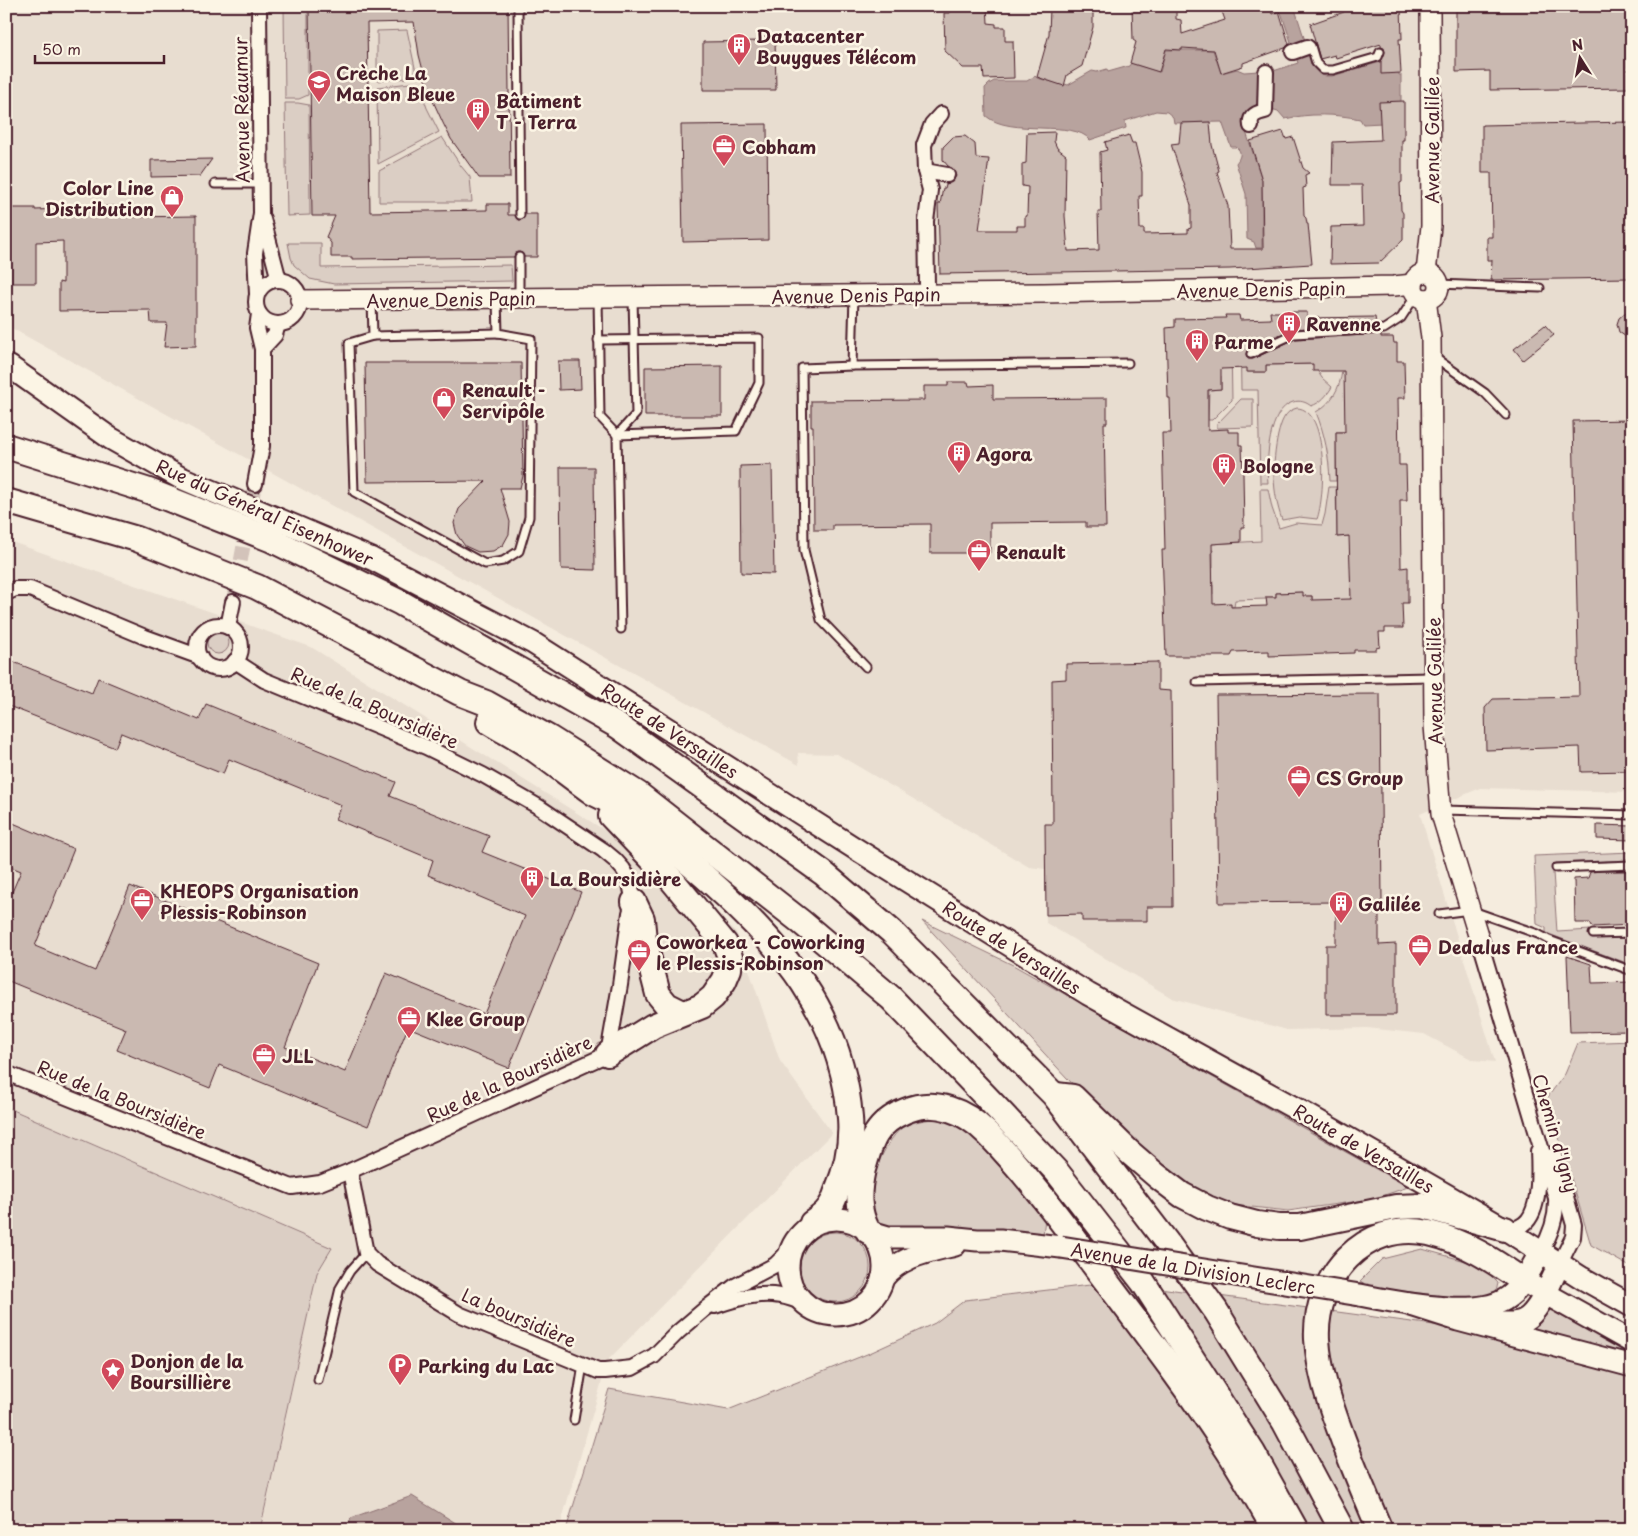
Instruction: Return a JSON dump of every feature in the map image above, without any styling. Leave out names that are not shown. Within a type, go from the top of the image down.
[{"type":"highway","points":[[6,446],[146,490],[270,539],[401,603],[618,726],[823,873],[892,932],[1054,1095],[1162,1236],[1216,1311],[1285,1423],[1342,1530]]},
{"type":"highway","points":[[6,501],[137,539],[257,587],[460,693],[493,707],[549,738],[638,794],[800,921],[891,998],[1057,1172],[1142,1282],[1253,1453],[1296,1530]]},
{"type":"highway","points":[[460,693],[465,707],[536,750],[593,793],[611,802],[650,831],[749,916],[792,966],[810,992],[824,1017],[833,1039],[846,1089],[851,1127],[847,1163],[834,1199],[830,1207],[812,1224]]},
{"type":"highway","points":[[593,793],[611,816],[672,880],[725,944],[730,957],[729,970],[724,981],[713,997],[702,1006],[653,1026],[608,1054]]},
{"type":"highway","points":[[634,902],[642,920],[644,940],[658,994],[667,1005],[683,1013]]},
{"type":"highway","points":[[1054,1095],[1073,1097],[1128,1151],[1182,1195],[1230,1217],[1257,1224],[1300,1227],[1396,1207],[1423,1206],[1505,1229]]},
{"type":"highway","points":[[868,1231],[860,1212],[859,1191],[869,1149],[876,1134],[885,1123],[896,1114],[924,1105],[950,1109],[962,1114],[975,1123],[1015,1163],[1054,1211],[1165,1360],[1229,1452],[1275,1530]]},
{"type":"highway","points":[[1380,1530],[1354,1470],[1323,1382],[1317,1340],[1317,1322],[1324,1293],[1334,1273],[1354,1250],[1368,1242],[1394,1233],[1426,1232],[1460,1243],[1523,1281]]},
{"type":"main road","name":"Avenue Galilée","points":[[1430,6],[1431,226],[1424,287],[1431,338],[1434,725],[1441,810],[1481,945]]},
{"type":"main road","name":"Avenue Denis Papin","points":[[300,300],[1424,287]]},
{"type":"main road","name":"Rue du Général Eisenhower","points":[[6,366],[110,438],[179,476],[372,559],[532,643]]},
{"type":"main road","name":"Route de Versailles","points":[[532,643],[1088,994],[1309,1116],[1505,1229]]},
{"type":"main road","points":[[826,1219],[840,1219],[854,1222],[868,1231],[882,1253],[884,1265],[882,1279],[871,1300],[862,1308],[838,1315],[825,1314],[800,1299],[789,1280],[787,1261],[790,1250],[802,1231],[812,1224],[826,1219]]},
{"type":"main road","points":[[1505,1229],[1582,1278],[1632,1306]]},
{"type":"main road","name":"Avenue de la Division Leclerc","points":[[868,1231],[888,1238],[948,1237],[1061,1247],[1408,1304]]},
{"type":"main road","name":"Avenue de la Division Leclerc","points":[[882,1279],[899,1263],[914,1256],[977,1240]]},
{"type":"main road","points":[[1408,1304],[1470,1308],[1505,1300],[1523,1281],[1541,1251]]},
{"type":"main road","points":[[1458,1320],[1506,1323],[1525,1320],[1532,1314],[1545,1293],[1560,1263]]},
{"type":"main road","points":[[1523,1281],[1632,1342]]},
{"type":"main road","points":[[1408,1304],[1458,1320],[1632,1366]]},
{"type":"street","name":"Avenue Réaumur","points":[[257,294],[255,253],[261,213],[259,6]]},
{"type":"street","points":[[1293,52],[1309,47]]},
{"type":"street","points":[[1251,126],[1252,116],[1265,111],[1266,72]]},
{"type":"street","points":[[927,284],[926,221],[930,190],[925,171],[924,145],[932,124],[940,114]]},
{"type":"street","points":[[925,171],[947,175]]},
{"type":"street","name":"Avenue Réaumur","points":[[261,213],[279,280]]},
{"type":"street","points":[[279,280],[291,284],[295,288],[300,300],[299,307],[291,319],[285,323],[278,324],[270,323],[259,314],[256,308],[257,294],[260,288],[266,283],[279,280]]},
{"type":"street","points":[[255,484],[262,446],[262,349],[257,328],[259,314]]},
{"type":"street","points":[[262,349],[275,335],[278,324]]},
{"type":"street","points":[[6,594],[15,589],[30,589],[145,637],[200,657],[211,667],[218,669],[235,662],[240,653],[241,644],[235,632],[228,627],[216,625],[204,631],[199,638],[200,657]]},
{"type":"street","points":[[228,627],[233,602]]},
{"type":"street","name":"Rue de la Boursidière","points":[[6,1073],[292,1187],[320,1183],[350,1171],[608,1054],[630,913],[634,902],[629,879],[615,860],[603,850],[511,790],[426,747],[264,680],[235,662]]},
{"type":"street","name":"Avenue Galilée","points":[[1481,945],[1514,1052]]},
{"type":"street","name":"Chemin d'Igny","points":[[1514,1052],[1553,1185],[1557,1207],[1552,1228],[1541,1251]]},
{"type":"street","points":[[1524,1088],[1550,1144],[1573,1218],[1573,1237],[1560,1263]]},
{"type":"street","points":[[1505,1229],[1512,1229],[1524,1224],[1533,1211],[1538,1181],[1538,1158],[1533,1118]]},
{"type":"street","points":[[350,1171],[366,1253]]},
{"type":"street","name":"La boursidière","points":[[366,1253],[377,1264],[458,1314],[583,1365],[605,1371],[632,1368],[654,1356],[704,1309],[735,1286],[775,1265],[790,1250]]},
{"type":"street","name":"La boursidière","points":[[704,1309],[757,1295],[776,1295],[792,1299],[814,1309]]},
{"type":"lane","points":[[518,10],[520,214]]},
{"type":"lane","points":[[1309,47],[1316,63],[1323,70],[1333,70],[1378,57],[1380,52]]},
{"type":"lane","points":[[215,184],[261,184]]},
{"type":"lane","points":[[518,298],[519,257]]},
{"type":"lane","points":[[1251,354],[1294,334],[1384,329],[1401,318],[1424,287],[1540,288]]},
{"type":"lane","points":[[852,366],[854,295]]},
{"type":"lane","points":[[598,297],[598,340],[600,417],[618,434],[736,431],[759,382],[759,338],[598,340]]},
{"type":"lane","points":[[620,629],[618,434],[636,414],[633,297]]},
{"type":"lane","points":[[497,298],[498,333]]},
{"type":"lane","points":[[372,300],[373,336]]},
{"type":"lane","points":[[498,333],[531,339],[528,517],[519,551],[503,561],[485,564],[354,492],[349,343],[373,336],[498,333]]},
{"type":"lane","points":[[1431,355],[1485,393],[1506,415]]},
{"type":"lane","points":[[866,667],[821,620],[804,550],[802,368],[1128,363]]},
{"type":"lane","points":[[1197,682],[1433,677]]},
{"type":"lane","points":[[1441,810],[1632,815]]},
{"type":"lane","points":[[1556,868],[1632,865]]},
{"type":"lane","points":[[1439,914],[1470,910],[1538,934],[1549,940],[1632,971]]},
{"type":"lane","points":[[1593,934],[1632,933]]},
{"type":"lane","points":[[318,1380],[340,1288],[350,1271],[366,1253]]},
{"type":"lane","points":[[574,1420],[583,1365]]},
{"type":"shaded area","points":[[6,6],[1632,6],[1632,792],[1480,788],[1420,814],[1495,1062],[1473,1060],[1424,1034],[1367,1028],[1287,1030],[1172,998],[1046,923],[1045,869],[1029,867],[837,754],[798,753],[799,765],[6,325]]},
{"type":"shaded area","points":[[284,6],[308,6],[308,95],[299,99],[285,99]]},
{"type":"shaded area","points":[[1279,6],[1294,6],[1313,66],[1323,75],[1332,76],[1398,57],[1399,75],[1401,75],[1401,122],[1363,124],[1360,119],[1322,115],[1285,119],[1278,111],[1271,109],[1246,122],[1246,132],[1262,180],[1262,248],[1256,248],[1254,242],[1247,239],[1246,194],[1236,163],[1240,153],[1236,147],[1231,147],[1222,122],[1174,123],[1173,117],[1167,112],[1156,111],[1125,121],[1126,128],[1090,140],[1082,134],[1070,130],[1010,126],[986,116],[985,88],[994,81],[1027,81],[1035,76],[1068,85],[1092,71],[1097,72],[1107,69],[1108,72],[1129,66],[1131,63],[1160,72],[1166,50],[1213,50],[1221,73],[1237,69],[1244,72],[1259,71],[1261,75],[1298,63]]},
{"type":"shaded area","points":[[407,30],[417,77],[377,81],[377,31]]},
{"type":"shaded area","points":[[418,82],[427,108],[439,132],[378,164],[377,87]]},
{"type":"shaded area","points":[[285,103],[309,105],[310,215],[287,216]]},
{"type":"shaded area","points":[[442,137],[470,177],[472,202],[379,202],[379,171]]},
{"type":"shaded area","points":[[288,243],[321,243],[321,268],[511,265],[512,281],[334,284],[310,279],[294,265]]},
{"type":"shaded area","points":[[1240,330],[1249,330],[1248,372],[1266,372],[1266,365],[1313,364],[1322,378],[1332,387],[1315,405],[1311,406],[1298,401],[1293,402],[1278,415],[1270,437],[1268,450],[1268,483],[1260,483],[1258,390],[1241,390]]},
{"type":"shaded area","points":[[1231,346],[1232,400],[1212,420],[1208,420],[1209,390],[1221,389],[1221,376],[1216,375]]},
{"type":"shaded area","points":[[1344,370],[1353,431],[1336,432],[1336,481],[1330,481],[1326,446],[1316,412],[1331,400]]},
{"type":"shaded area","points":[[1241,399],[1253,399],[1253,427],[1217,428],[1217,424]]},
{"type":"shaded area","points":[[1297,408],[1307,412],[1315,423],[1320,438],[1323,475],[1320,508],[1317,519],[1299,517],[1282,520],[1275,488],[1276,446],[1284,418],[1289,412]]},
{"type":"shaded area","points":[[1329,487],[1336,487],[1337,537],[1355,536],[1351,600],[1312,605],[1312,596],[1303,596],[1302,592],[1276,593],[1276,597],[1266,597],[1266,599],[1235,600],[1234,607],[1214,607],[1209,595],[1213,594],[1213,585],[1209,585],[1209,568],[1213,568],[1213,550],[1208,550],[1211,544],[1261,541],[1260,489],[1268,489],[1279,528],[1296,523],[1322,525]]},
{"type":"shaded area","points":[[6,540],[311,647],[641,853],[736,932],[780,1061],[832,1133],[608,1360],[559,1530],[261,1530],[317,1273],[332,1248],[6,1107]]},
{"type":"shaded area","points":[[218,632],[226,635],[229,643],[226,651],[218,654],[210,651],[207,643],[210,635]]},
{"type":"shaded area","points":[[1632,852],[1632,860],[1556,863],[1556,871],[1553,872],[1557,932],[1591,930],[1592,939],[1632,938],[1632,965],[1546,933],[1546,928],[1537,924],[1534,856]]},
{"type":"shaded area","points":[[922,921],[1013,965],[1408,1187],[1373,1199],[1288,1211],[1234,1205],[1202,1193],[1152,1156],[1092,1105]]},
{"type":"shaded area","points":[[1632,1041],[1632,1268],[1591,1245],[1547,1098],[1565,1074],[1578,1043]]},
{"type":"shaded area","points":[[6,1107],[332,1248],[317,1273],[260,1530],[6,1530]]},
{"type":"shaded area","points":[[933,1119],[951,1123],[968,1133],[987,1152],[1045,1218],[1043,1235],[898,1231],[879,1224],[872,1215],[870,1203],[874,1174],[880,1159],[895,1134],[903,1127]]},
{"type":"shaded area","points":[[835,1232],[848,1235],[860,1242],[867,1254],[870,1267],[867,1280],[860,1292],[848,1299],[835,1302],[822,1299],[810,1292],[803,1280],[800,1267],[803,1254],[810,1242],[822,1235]]},
{"type":"shaded area","points":[[1422,1249],[1469,1262],[1486,1271],[1498,1283],[1496,1292],[1485,1298],[1468,1299],[1370,1287],[1360,1281],[1382,1259]]},
{"type":"shaded area","points":[[1115,1282],[1493,1333],[1632,1375],[1632,1530],[566,1530],[609,1389],[728,1410],[872,1352],[935,1323],[965,1300]]},
{"type":"shaded area","points":[[1552,1306],[1632,1348],[1632,1360],[1534,1333],[1532,1325],[1548,1313]]},
{"type":"shaded area","points":[[412,1496],[467,1530],[347,1530],[351,1518]]},
{"type":"building","name":"Bâtiment T - Terra","points":[[309,6],[508,6],[510,178],[479,178],[451,139],[428,90],[419,55],[414,22],[367,23],[370,212],[487,210],[487,204],[508,204],[508,215],[515,215],[518,220],[523,219],[525,214],[537,214],[537,257],[524,257],[519,252],[514,257],[352,259],[352,257],[331,257],[331,243],[326,237],[335,216],[312,216]]},
{"type":"building","points":[[950,6],[987,6],[988,23],[996,24],[996,27],[1005,27],[1005,41],[1013,41],[1014,78],[984,79],[983,68],[963,68],[945,51],[944,13],[950,13]]},
{"type":"building","points":[[1052,6],[1093,6],[1093,27],[1082,66],[1067,75],[1064,86],[1037,77],[1049,34],[1050,8]]},
{"type":"building","points":[[1132,6],[1176,6],[1176,19],[1181,20],[1182,34],[1225,20],[1220,6],[1269,6],[1272,14],[1279,11],[1289,44],[1285,48],[1243,63],[1243,66],[1221,73],[1214,50],[1166,49],[1159,72],[1130,63],[1136,42],[1133,40]]},
{"type":"building","points":[[1343,6],[1401,6],[1402,39],[1399,39],[1401,73],[1381,74],[1381,61],[1385,52],[1381,44],[1336,58],[1335,55],[1320,59],[1310,24],[1344,12]]},
{"type":"building","points":[[1456,6],[1627,6],[1628,88],[1490,90],[1490,71],[1456,72]]},
{"type":"building","name":"Datacenter Bouygues Télécom","points":[[761,37],[775,37],[776,90],[703,90],[703,42],[761,41]]},
{"type":"building","points":[[1404,101],[1402,182],[1400,183],[1403,240],[1379,263],[1330,264],[1331,227],[1363,226],[1362,185],[1332,185],[1333,142],[1381,140],[1379,102]]},
{"type":"building","points":[[1210,122],[1212,145],[1219,171],[1217,172],[1228,206],[1230,249],[1263,249],[1262,180],[1250,141],[1283,131],[1286,139],[1293,137],[1303,168],[1309,173],[1305,175],[1306,187],[1303,188],[1304,216],[1308,224],[1312,264],[1230,269],[940,274],[938,204],[940,204],[943,188],[945,188],[946,184],[953,181],[956,176],[953,169],[943,160],[943,147],[953,137],[965,136],[975,144],[976,158],[989,159],[979,230],[1017,230],[1017,226],[1025,226],[1025,216],[1027,216],[1028,187],[1022,186],[1022,164],[1026,163],[1027,133],[1055,132],[1054,141],[1057,148],[1066,155],[1065,216],[1068,251],[1099,250],[1098,212],[1101,212],[1100,152],[1107,150],[1105,142],[1129,135],[1132,143],[1135,143],[1142,172],[1142,196],[1139,196],[1140,229],[1144,229],[1144,234],[1188,233],[1188,229],[1191,228],[1191,205],[1171,144],[1179,143],[1181,123]]},
{"type":"building","points":[[1630,122],[1632,260],[1630,260],[1630,278],[1491,280],[1492,260],[1487,260],[1487,237],[1492,237],[1491,173],[1482,173],[1482,125]]},
{"type":"building","points":[[767,124],[768,240],[683,242],[681,125]]},
{"type":"building","points":[[212,159],[200,176],[151,177],[151,160]]},
{"type":"building","points":[[127,206],[128,217],[196,216],[196,346],[164,347],[167,323],[151,323],[150,310],[59,311],[59,282],[63,283],[63,241],[36,242],[36,283],[6,283],[6,208],[35,208],[35,210],[62,209],[62,207]]},
{"type":"building","points":[[1632,307],[1632,341],[1619,332],[1617,324],[1619,318]]},
{"type":"building","points":[[1270,312],[1307,312],[1307,318],[1375,317],[1376,324],[1292,329],[1248,349],[1246,354],[1248,359],[1253,359],[1295,339],[1381,334],[1381,337],[1393,337],[1394,343],[1397,343],[1397,361],[1404,361],[1405,398],[1398,398],[1399,465],[1406,465],[1407,500],[1400,500],[1401,568],[1408,567],[1408,603],[1402,603],[1403,628],[1385,628],[1385,632],[1379,632],[1380,647],[1376,648],[1376,650],[1354,650],[1354,653],[1269,656],[1269,651],[1233,652],[1231,656],[1166,656],[1162,550],[1165,550],[1162,433],[1171,433],[1166,328],[1175,327],[1175,319],[1226,318],[1225,315],[1239,315],[1240,320],[1271,319]],"holes":[[[1313,364],[1313,371],[1344,371],[1345,432],[1336,432],[1337,537],[1349,536],[1351,599],[1312,600],[1312,596],[1303,596],[1303,592],[1276,593],[1276,597],[1266,597],[1267,606],[1231,607],[1231,603],[1213,604],[1212,544],[1241,542],[1241,527],[1244,527],[1243,474],[1242,445],[1239,445],[1239,432],[1228,432],[1228,429],[1208,430],[1208,390],[1221,389],[1221,369],[1247,368],[1247,372],[1266,372],[1266,365]]]},
{"type":"building","points":[[1545,325],[1554,335],[1523,360],[1514,349]]},
{"type":"building","points":[[558,361],[580,361],[581,389],[559,390]]},
{"type":"building","name":"Renault - Servipôle","points":[[365,363],[521,363],[523,476],[520,488],[500,488],[510,522],[509,534],[503,545],[493,551],[478,552],[465,546],[457,535],[454,523],[459,509],[486,481],[367,482]]},
{"type":"building","points":[[722,366],[722,416],[645,416],[645,367]]},
{"type":"building","name":"Agora","points":[[948,382],[968,382],[969,386],[993,385],[993,399],[1107,398],[1107,423],[1104,423],[1106,527],[1086,527],[1086,522],[990,523],[990,553],[930,553],[930,524],[833,525],[833,530],[814,530],[811,401],[924,400],[924,386],[948,386]]},
{"type":"building","points":[[1632,420],[1632,771],[1581,772],[1580,747],[1486,750],[1485,708],[1493,699],[1579,697],[1573,421]]},
{"type":"building","points":[[772,465],[774,574],[741,573],[740,466]]},
{"type":"building","points":[[560,467],[594,467],[595,570],[561,569]]},
{"type":"building","name":"La Boursidière","points":[[6,659],[92,693],[98,678],[199,720],[206,704],[396,782],[390,796],[489,836],[482,852],[581,892],[509,1068],[408,1027],[368,1126],[219,1065],[210,1088],[117,1050],[126,1029],[6,980],[6,906],[21,871],[6,865],[6,820],[74,849],[35,946],[95,971],[130,886],[318,963],[285,1047],[345,1072],[386,973],[484,1014],[525,916],[428,875],[433,860],[335,819],[341,805],[229,759],[223,774],[121,733],[115,748],[6,705]]},
{"type":"building","points":[[1158,662],[1158,690],[1171,691],[1173,907],[1147,907],[1147,921],[1082,921],[1082,914],[1046,915],[1045,824],[1053,824],[1052,680],[1066,679],[1066,664]]},
{"type":"building","name":"CS Group","points":[[1380,694],[1382,901],[1379,902],[1379,945],[1396,944],[1396,1015],[1326,1015],[1326,945],[1336,945],[1336,902],[1219,903],[1216,695]]},
{"type":"building","points":[[1597,825],[1632,826],[1632,840],[1597,839]]},
{"type":"building","points":[[1632,871],[1632,925],[1592,927],[1590,923],[1575,923],[1574,879],[1588,878],[1590,872]]},
{"type":"building","points":[[1567,956],[1591,964],[1592,983],[1632,982],[1632,1031],[1570,1032]]},
{"type":"tunnel","points":[[233,602],[255,484]]},
{"type":"place","name":"Datacenter Bouygues Télécom","points":[[739,66]]},
{"type":"place","name":"Crèche La Maison Bleue","points":[[319,103]]},
{"type":"place","name":"Bâtiment T - Terra","points":[[478,131]]},
{"type":"place","name":"Cobham","points":[[724,167]]},
{"type":"place","name":"Color Line Distribution","points":[[172,218]]},
{"type":"place","name":"Ravenne","points":[[1289,344]]},
{"type":"place","name":"Parme","points":[[1197,362]]},
{"type":"place","name":"Renault - Servipôle","points":[[444,420]]},
{"type":"place","name":"Agora","points":[[959,474]]},
{"type":"place","name":"Bologne","points":[[1224,486]]},
{"type":"place","name":"Renault","points":[[979,572]]},
{"type":"place","name":"CS Group","points":[[1299,798]]},
{"type":"place","name":"La Boursidière","points":[[532,899]]},
{"type":"place","name":"KHEOPS Organisation Plessis-Robinson","points":[[142,921]]},
{"type":"place","name":"Galilée","points":[[1341,924]]},
{"type":"place","name":"Dedalus France","points":[[1420,967]]},
{"type":"place","name":"Coworkea - Coworking le Plessis-Robinson","points":[[639,972]]},
{"type":"place","name":"Klee Group","points":[[409,1039]]},
{"type":"place","name":"JLL","points":[[264,1076]]},
{"type":"place","name":"Parking du Lac","points":[[400,1386]]},
{"type":"place","name":"Donjon de la Boursillière","points":[[113,1391]]}]
